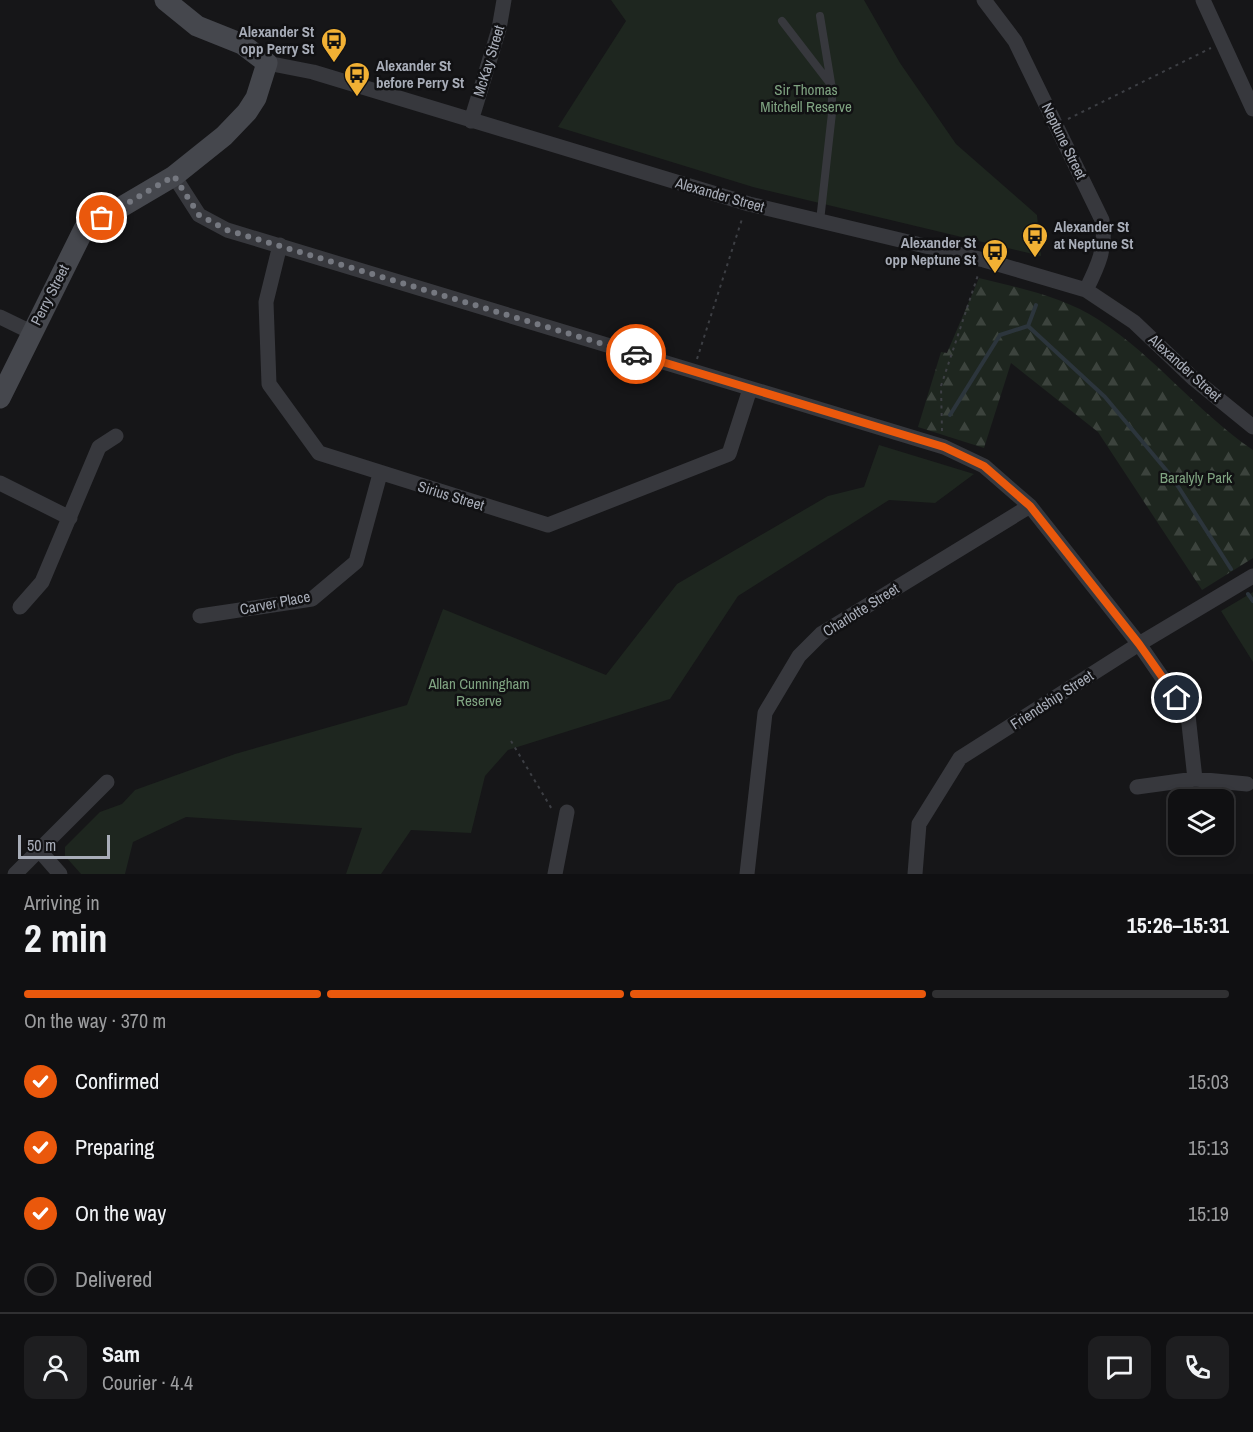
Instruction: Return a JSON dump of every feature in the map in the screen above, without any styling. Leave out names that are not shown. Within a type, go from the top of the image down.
[{"type":"street","name":"Alexander Street","points":[[165,0],[197,26],[242,44],[267,63],[313,72],[749,204],[984,260],[1086,290],[1141,328],[1194,379],[1253,427]]},
{"type":"street","name":"McKay Street","points":[[471,121],[499,30],[504,0]]},
{"type":"street","name":"Neptune Street","points":[[984,0],[1015,41],[1102,220],[1105,238],[1102,254],[1086,290]]},
{"type":"street","points":[[1203,0],[1253,109]]},
{"type":"street","name":"Perry Street","points":[[0,398],[84,229],[174,176],[208,151],[247,112],[259,90],[267,63]]},
{"type":"street","points":[[174,176],[199,215],[214,224],[945,448],[984,466],[1030,506],[1139,644],[1188,715],[1195,779]]},
{"type":"street","name":"Sirius Street","points":[[280,245],[266,302],[269,384],[319,453],[380,474],[548,525],[729,454],[750,389]]},
{"type":"street","points":[[0,317],[31,332]]},
{"type":"street","points":[[20,607],[42,582],[99,447],[116,436]]},
{"type":"street","name":"Carver Place","points":[[200,616],[312,599],[356,562],[380,474]]},
{"type":"street","points":[[0,483],[70,518]]},
{"type":"street","name":"Charlotte Street","points":[[747,874],[765,713],[799,656],[821,634],[1030,506]]},
{"type":"street","name":"Friendship Street","points":[[915,874],[919,824],[960,758],[1139,644],[1253,576]]},
{"type":"street","points":[[1137,787],[1195,779],[1247,784]]},
{"type":"street","points":[[15,874],[107,782]]},
{"type":"street","points":[[555,874],[567,812]]},
{"type":"street","points":[[39,850],[60,874]]},
{"type":"lane","points":[[820,16],[832,86],[832,113],[820,220]]},
{"type":"lane","points":[[782,21],[832,86]]},
{"type":"path","points":[[1057,124],[1223,42]]},
{"type":"path","points":[[693,371],[742,219]]},
{"type":"path","points":[[945,448],[940,424],[941,386],[978,275]]},
{"type":"path","points":[[511,741],[564,829]]},
{"type":"green space","name":"Sir Thomas Mitchell Reserve","points":[[611,0],[864,0],[900,63],[956,144],[1037,215],[1041,256],[753,187],[558,127],[626,21]]},
{"type":"green space","name":"Baralyly Park","points":[[979,278],[1056,299],[1099,320],[1139,351],[1213,419],[1253,450],[1253,558],[1202,590],[1098,432],[1011,363],[984,448],[918,427],[941,352],[947,353]]},
{"type":"green space","name":"Allan Cunningham Reserve","points":[[879,445],[974,474],[935,503],[889,500],[738,596],[670,699],[508,750],[485,776],[471,833],[411,830],[381,874],[346,874],[362,828],[186,817],[133,842],[125,874],[81,874],[65,856],[65,847],[100,812],[122,804],[135,790],[235,754],[407,705],[443,609],[606,675],[677,584],[828,496],[864,487]]},
{"type":"green space","points":[[1253,592],[1253,662],[1221,611]]},
{"type":"waterway","points":[[1036,305],[1028,326],[1105,397],[1172,477],[1231,569]]},
{"type":"waterway","points":[[950,415],[1000,335],[1028,326]]},
{"type":"waterway","points":[[1248,594],[1253,601]]},
{"type":"way so far","points":[[102,218],[174,176],[199,215],[227,230],[636,354]]},
{"type":"place","name":"Alexander St opp Perry St","points":[[334,64]]},
{"type":"place","name":"Alexander St before Perry St","points":[[357,98]]},
{"type":"place","name":"Alexander St at Neptune St","points":[[1035,259]]},
{"type":"place","name":"Alexander St opp Neptune St","points":[[995,275]]},
{"type":"route","points":[[636,354],[944,447],[984,466],[1030,506],[1139,644],[1177,698]]}]
